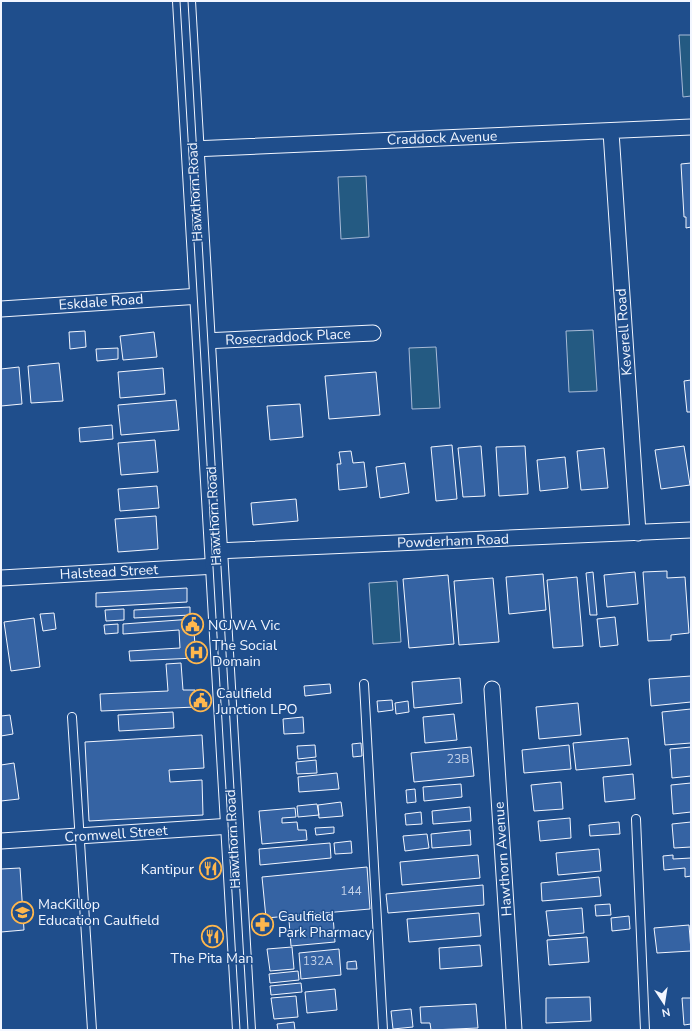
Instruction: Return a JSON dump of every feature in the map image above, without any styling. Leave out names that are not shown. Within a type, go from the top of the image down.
[{"type":"main road","name":"Hawthorn Road","points":[[184,1],[244,1030]]},
{"type":"street","name":"Craddock Avenue","points":[[192,148],[610,132],[691,127]]},
{"type":"street","name":"Keverell Road","points":[[610,132],[638,533]]},
{"type":"street","name":"Eskdale Road","points":[[1,309],[201,296]]},
{"type":"street","name":"Rosecraddock Place","points":[[204,341],[373,333]]},
{"type":"street","name":"Powderham Road","points":[[216,559],[691,530]]},
{"type":"street","name":"Halstead Street","points":[[1,578],[216,559]]},
{"type":"street","name":"Hawthorn Avenue","points":[[492,689],[514,1030]]},
{"type":"street","name":"Cromwell Street","points":[[1,841],[232,826]]},
{"type":"lane","points":[[364,684],[383,1030]]},
{"type":"lane","points":[[72,717],[78,836],[92,1030]]},
{"type":"lane","points":[[636,819],[645,1030]]},
{"type":"shaded area","points":[[679,35],[691,35],[691,96],[683,97]]},
{"type":"shaded area","points":[[366,176],[369,237],[341,239],[338,177]]},
{"type":"shaded area","points":[[593,330],[597,391],[569,392],[566,331]]},
{"type":"shaded area","points":[[436,347],[440,408],[412,409],[409,348]]},
{"type":"shaded area","points":[[397,581],[401,642],[373,644],[369,583]]},
{"type":"building","points":[[691,163],[691,227],[686,228],[681,164]]},
{"type":"building","points":[[85,331],[86,347],[70,349],[69,332]]},
{"type":"building","points":[[154,332],[157,357],[123,360],[120,336]]},
{"type":"building","points":[[118,348],[118,359],[97,361],[96,349]]},
{"type":"building","points":[[59,363],[63,401],[31,403],[28,366]]},
{"type":"building","points":[[19,367],[22,404],[1,406],[1,369]]},
{"type":"building","points":[[163,368],[165,394],[120,398],[118,372]]},
{"type":"building","points":[[376,372],[380,415],[329,419],[325,376]]},
{"type":"building","points":[[691,380],[691,412],[687,412],[684,381]]},
{"type":"building","points":[[176,400],[179,430],[121,435],[118,405]]},
{"type":"building","points":[[300,404],[303,437],[270,440],[267,406]]},
{"type":"building","points":[[112,425],[113,439],[80,442],[79,428]]},
{"type":"building","points":[[155,440],[158,472],[121,475],[118,443]]},
{"type":"building","points":[[452,445],[457,499],[436,501],[431,447]]},
{"type":"building","points":[[481,446],[485,496],[463,497],[458,448]]},
{"type":"building","points":[[525,446],[528,494],[499,496],[496,447]]},
{"type":"building","points":[[684,446],[690,485],[661,489],[655,450]]},
{"type":"building","points":[[604,448],[608,488],[581,490],[577,451]]},
{"type":"building","points":[[351,451],[353,463],[364,462],[367,487],[339,490],[337,464],[341,464],[339,452]]},
{"type":"building","points":[[565,457],[568,488],[540,491],[537,460]]},
{"type":"building","points":[[405,463],[409,493],[380,498],[376,467]]},
{"type":"building","points":[[157,486],[159,508],[120,511],[118,489]]},
{"type":"building","points":[[296,499],[298,521],[253,525],[251,503]]},
{"type":"building","points":[[156,516],[158,549],[118,552],[115,519]]},
{"type":"building","points":[[667,571],[667,578],[685,577],[689,633],[671,635],[671,640],[648,641],[643,572]]},
{"type":"building","points":[[593,572],[597,615],[590,615],[586,573]]},
{"type":"building","points":[[635,572],[638,604],[607,607],[604,575]]},
{"type":"building","points":[[543,574],[546,610],[509,614],[506,577]]},
{"type":"building","points":[[448,575],[454,644],[409,648],[403,579]]},
{"type":"building","points":[[577,577],[583,646],[553,648],[547,580]]},
{"type":"building","points":[[493,578],[499,642],[459,645],[454,581]]},
{"type":"building","points":[[187,588],[187,602],[96,607],[96,593]]},
{"type":"building","points":[[190,607],[190,615],[134,618],[134,610]]},
{"type":"building","points":[[124,609],[124,620],[106,621],[105,610]]},
{"type":"building","points":[[54,613],[56,629],[43,631],[40,614]]},
{"type":"building","points":[[615,617],[618,645],[600,647],[597,619]]},
{"type":"building","points":[[34,618],[40,667],[11,671],[4,622]]},
{"type":"building","points":[[193,619],[196,658],[130,661],[129,651],[180,648],[179,630],[123,634],[123,624]]},
{"type":"building","points":[[118,624],[118,633],[105,634],[104,625]]},
{"type":"building","points":[[181,663],[183,690],[195,690],[196,707],[101,711],[100,694],[168,691],[166,664]]},
{"type":"building","points":[[691,676],[691,702],[651,706],[649,679]]},
{"type":"building","points":[[460,678],[462,703],[414,708],[412,682]]},
{"type":"building","points":[[330,684],[331,693],[305,696],[304,686]]},
{"type":"building","points":[[392,700],[393,710],[378,712],[377,701]]},
{"type":"building","points":[[408,701],[409,712],[396,714],[395,703]]},
{"type":"building","points":[[578,703],[581,735],[539,739],[536,707]]},
{"type":"building","points":[[691,709],[691,743],[665,745],[662,712]]},
{"type":"building","points":[[173,712],[174,728],[119,731],[118,715]]},
{"type":"building","points":[[454,714],[457,740],[425,743],[423,717]]},
{"type":"building","points":[[10,715],[13,734],[1,736],[1,716]]},
{"type":"building","points":[[303,717],[304,733],[284,734],[283,719]]},
{"type":"building","points":[[202,735],[204,768],[169,770],[170,782],[202,780],[203,815],[89,821],[85,742]]},
{"type":"building","points":[[628,738],[631,765],[576,770],[573,743]]},
{"type":"building","points":[[361,743],[362,756],[353,757],[352,744]]},
{"type":"building","points":[[315,745],[316,757],[298,759],[297,746]]},
{"type":"building","points":[[569,745],[571,769],[524,773],[522,750]]},
{"type":"building","points":[[471,747],[474,776],[414,782],[411,753]]},
{"type":"building","points":[[691,747],[691,776],[672,778],[670,749]]},
{"type":"building","points":[[316,760],[317,773],[297,774],[296,762]]},
{"type":"building","points":[[14,763],[19,799],[1,801],[1,765]]},
{"type":"building","points":[[337,773],[339,789],[299,792],[298,777]]},
{"type":"building","points":[[633,774],[635,799],[605,802],[603,777]]},
{"type":"building","points":[[561,782],[563,809],[534,811],[531,785]]},
{"type":"building","points":[[691,783],[691,812],[673,814],[671,785]]},
{"type":"building","points":[[461,784],[462,797],[424,801],[423,787]]},
{"type":"building","points":[[415,789],[416,802],[407,803],[406,790]]},
{"type":"building","points":[[341,802],[343,816],[319,818],[318,805]]},
{"type":"building","points":[[317,804],[319,815],[298,817],[297,806]]},
{"type":"building","points":[[470,807],[471,821],[433,824],[432,811]]},
{"type":"building","points":[[295,808],[296,817],[282,818],[282,823],[297,822],[298,830],[306,830],[307,840],[262,844],[259,811]]},
{"type":"building","points":[[421,812],[422,824],[406,825],[405,814]]},
{"type":"building","points":[[570,818],[571,838],[540,841],[538,821]]},
{"type":"building","points":[[619,822],[620,834],[590,836],[589,825]]},
{"type":"building","points":[[691,822],[691,847],[674,848],[672,824]]},
{"type":"building","points":[[334,827],[334,833],[316,835],[315,828]]},
{"type":"building","points":[[470,830],[471,845],[432,848],[431,834]]},
{"type":"building","points":[[427,834],[429,848],[405,851],[403,836]]},
{"type":"building","points":[[351,841],[352,853],[335,854],[334,843]]},
{"type":"building","points":[[330,843],[331,858],[260,865],[259,849]]},
{"type":"building","points":[[599,849],[601,871],[558,875],[556,853]]},
{"type":"building","points":[[478,855],[480,878],[402,885],[400,862]]},
{"type":"building","points":[[673,855],[673,859],[691,858],[691,876],[685,877],[685,868],[664,870],[663,856]]},
{"type":"building","points":[[367,867],[370,909],[266,918],[262,877]]},
{"type":"building","points":[[20,868],[24,930],[1,932],[1,869]]},
{"type":"building","points":[[599,877],[601,896],[542,901],[541,883]]},
{"type":"building","points":[[483,885],[484,905],[388,913],[386,894]]},
{"type":"building","points":[[610,904],[611,915],[596,916],[595,905]]},
{"type":"building","points":[[582,908],[584,933],[549,936],[546,911]]},
{"type":"building","points":[[479,913],[481,936],[409,942],[407,919]]},
{"type":"building","points":[[333,916],[335,942],[291,946],[289,920]]},
{"type":"building","points":[[629,916],[630,929],[612,931],[611,918]]},
{"type":"building","points":[[689,925],[691,951],[657,953],[654,928]]},
{"type":"building","points":[[587,937],[589,962],[549,965],[547,940]]},
{"type":"building","points":[[480,945],[482,966],[440,969],[439,948]]},
{"type":"building","points":[[292,947],[294,969],[270,971],[267,949]]},
{"type":"building","points":[[339,949],[341,975],[301,979],[299,953]]},
{"type":"building","points":[[356,961],[357,969],[347,969],[347,962]]},
{"type":"building","points":[[298,971],[299,980],[270,983],[269,974]]},
{"type":"building","points":[[301,983],[302,992],[271,995],[270,986]]},
{"type":"building","points":[[335,989],[337,1010],[307,1013],[305,992]]},
{"type":"building","points":[[296,996],[298,1017],[274,1019],[271,998]]},
{"type":"building","points":[[590,997],[591,1021],[546,1023],[546,998]]},
{"type":"building","points":[[682,998],[691,998],[691,1024],[684,1025]]},
{"type":"building","points":[[476,1004],[478,1028],[431,1030],[430,1023],[421,1023],[420,1007]]},
{"type":"building","points":[[411,1009],[413,1027],[393,1029],[391,1011]]},
{"type":"building","points":[[294,1022],[295,1030],[278,1030],[277,1024]]},
{"type":"tram line","points":[[180,1],[240,1030]]},
{"type":"tram line","points":[[188,1],[248,1030]]},
{"type":"place","name":"NCJWA Vic","points":[[192,625]]},
{"type":"place","name":"The Social Domain","points":[[197,653]]},
{"type":"place","name":"Caulfield Junction LPO","points":[[200,701]]},
{"type":"place","name":"Kantipur","points":[[210,869]]},
{"type":"place","name":"MacKillop Education Caulfield","points":[[23,912]]},
{"type":"place","name":"Caulfield Park Pharmacy","points":[[263,924]]},
{"type":"place","name":"The Pita Man","points":[[212,936]]}]
